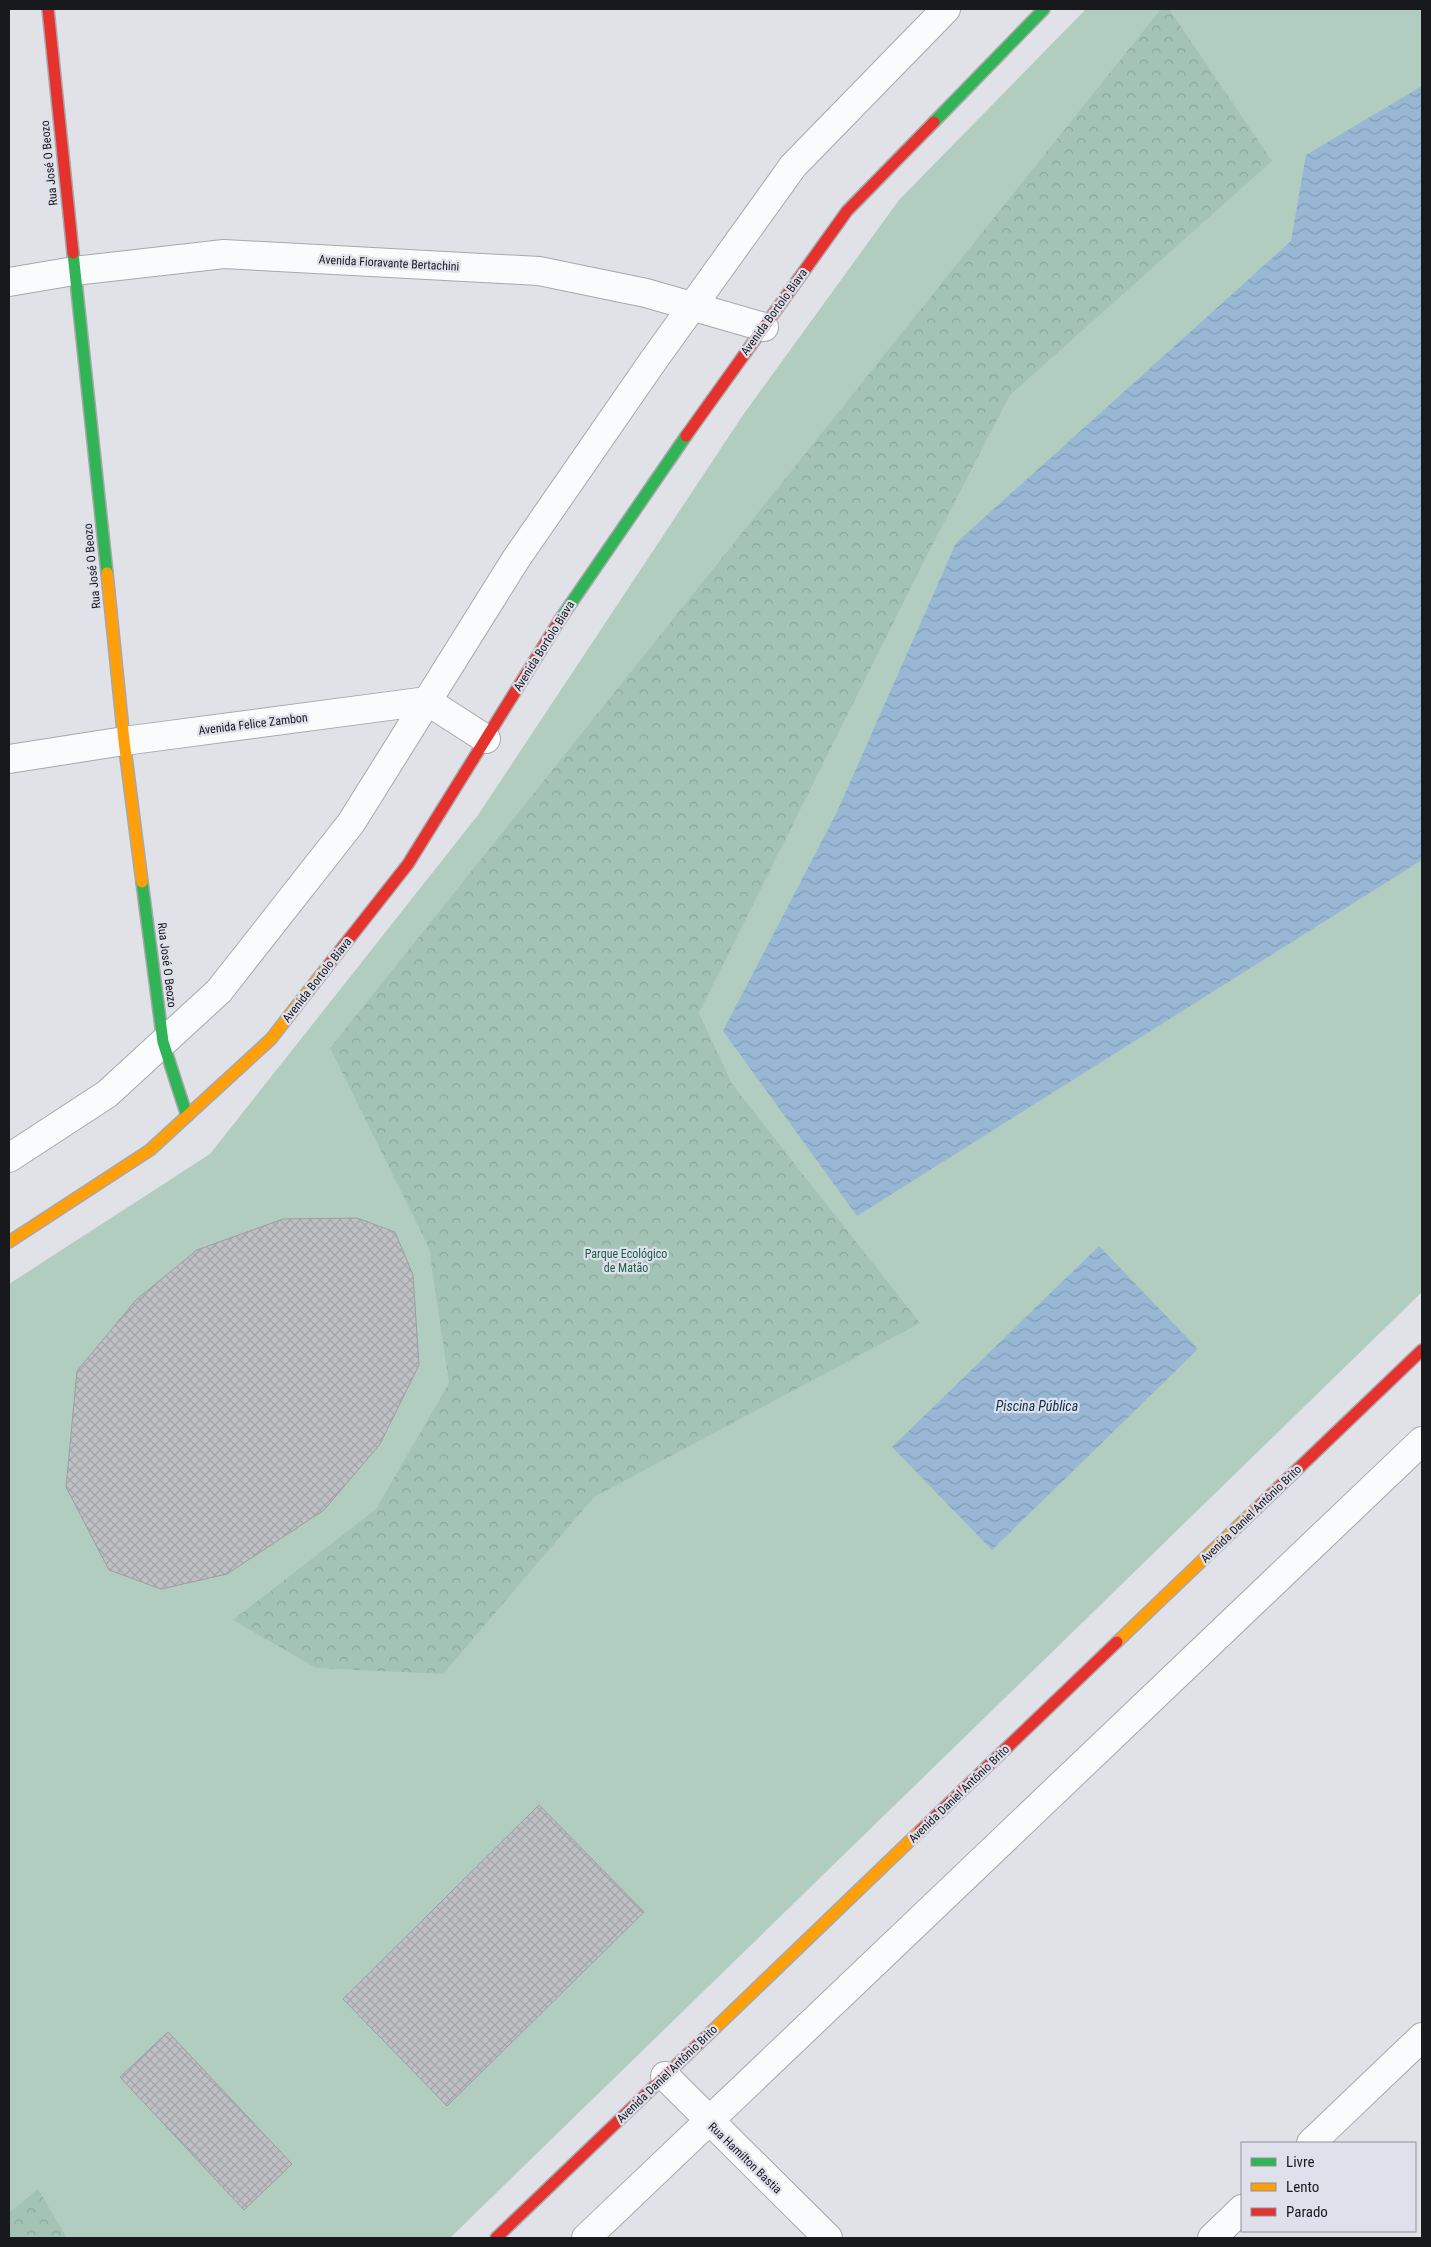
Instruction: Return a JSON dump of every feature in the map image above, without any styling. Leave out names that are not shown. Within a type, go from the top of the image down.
[{"type":"street","name":"Rua José O Beozo","points":[[48,9],[124,741],[163,1042],[187,1116]]},
{"type":"street","points":[[9,1158],[107,1094],[219,992],[350,823],[516,559],[691,307],[793,166],[946,9]]},
{"type":"street","name":"Avenida Bortolo Biava","points":[[9,1242],[150,1150],[271,1039],[408,864],[574,598],[764,326],[847,212],[1044,9]]},
{"type":"street","name":"Avenida Fioravante Bertachini","points":[[9,282],[74,271],[224,254],[539,271],[646,293],[764,326]]},
{"type":"street","points":[[427,701],[486,740]]},
{"type":"street","name":"Avenida Felice Zambon","points":[[9,759],[124,741],[427,701]]},
{"type":"street","name":"Avenida Daniel Antônio Brito","points":[[496,2238],[1422,1350]]},
{"type":"street","points":[[586,2238],[1422,1441]]},
{"type":"street","points":[[1312,2142],[1422,2037]]},
{"type":"street","name":"Rua Hamilton Bastia","points":[[665,2076],[709,2122],[828,2238]]},
{"type":"street","points":[[1212,2238],[1241,2210]]},
{"type":"green space","points":[[1086,9],[1422,9],[1422,1292],[450,2238],[9,2238],[9,1284],[210,1154],[478,815],[743,415],[899,200]]},
{"type":"green space","name":"Parque Ecológico de Matão","points":[[1161,9],[1169,9],[1272,161],[1010,395],[920,569],[699,1013],[732,1084],[920,1323],[594,1497],[443,1674],[316,1668],[233,1620],[376,1509],[449,1383],[429,1248],[330,1048]]},
{"type":"green space","points":[[38,2189],[67,2238],[9,2238],[9,2213]]},
{"type":"water","points":[[1422,86],[1422,860],[857,1216],[723,1031],[836,814],[956,543],[1291,241],[1306,155]]},
{"type":"water","name":"Piscina Pública","points":[[1099,1246],[1198,1349],[992,1550],[892,1447]]},
{"type":"building","points":[[357,1218],[395,1232],[413,1275],[419,1365],[380,1444],[324,1510],[227,1574],[161,1589],[109,1570],[66,1487],[77,1371],[136,1300],[197,1250],[283,1219]]},
{"type":"building","points":[[539,1805],[644,1912],[447,2106],[343,1999]]},
{"type":"building","points":[[168,2032],[292,2164],[244,2210],[120,2077]]},
{"type":"traffic: fast","points":[[934,122],[1044,9]]},
{"type":"traffic: fast","points":[[73,253],[107,573]]},
{"type":"traffic: fast","points":[[561,618],[686,436]]},
{"type":"traffic: fast","points":[[142,882],[163,1042],[187,1116]]},
{"type":"traffic: slow","points":[[107,573],[124,741],[142,882]]},
{"type":"traffic: slow","points":[[9,1242],[150,1150],[271,1039],[327,967]]},
{"type":"traffic: slow","points":[[1117,1642],[1257,1508]]},
{"type":"traffic: slow","points":[[712,2031],[920,1831]]},
{"type":"traffic: jam","points":[[48,9],[73,253]]},
{"type":"traffic: jam","points":[[686,436],[847,211],[934,122]]},
{"type":"traffic: jam","points":[[327,967],[408,864],[561,618]]},
{"type":"traffic: jam","points":[[1257,1508],[1422,1350]]},
{"type":"traffic: jam","points":[[920,1831],[1117,1642]]},
{"type":"traffic: jam","points":[[496,2238],[712,2031]]}]
